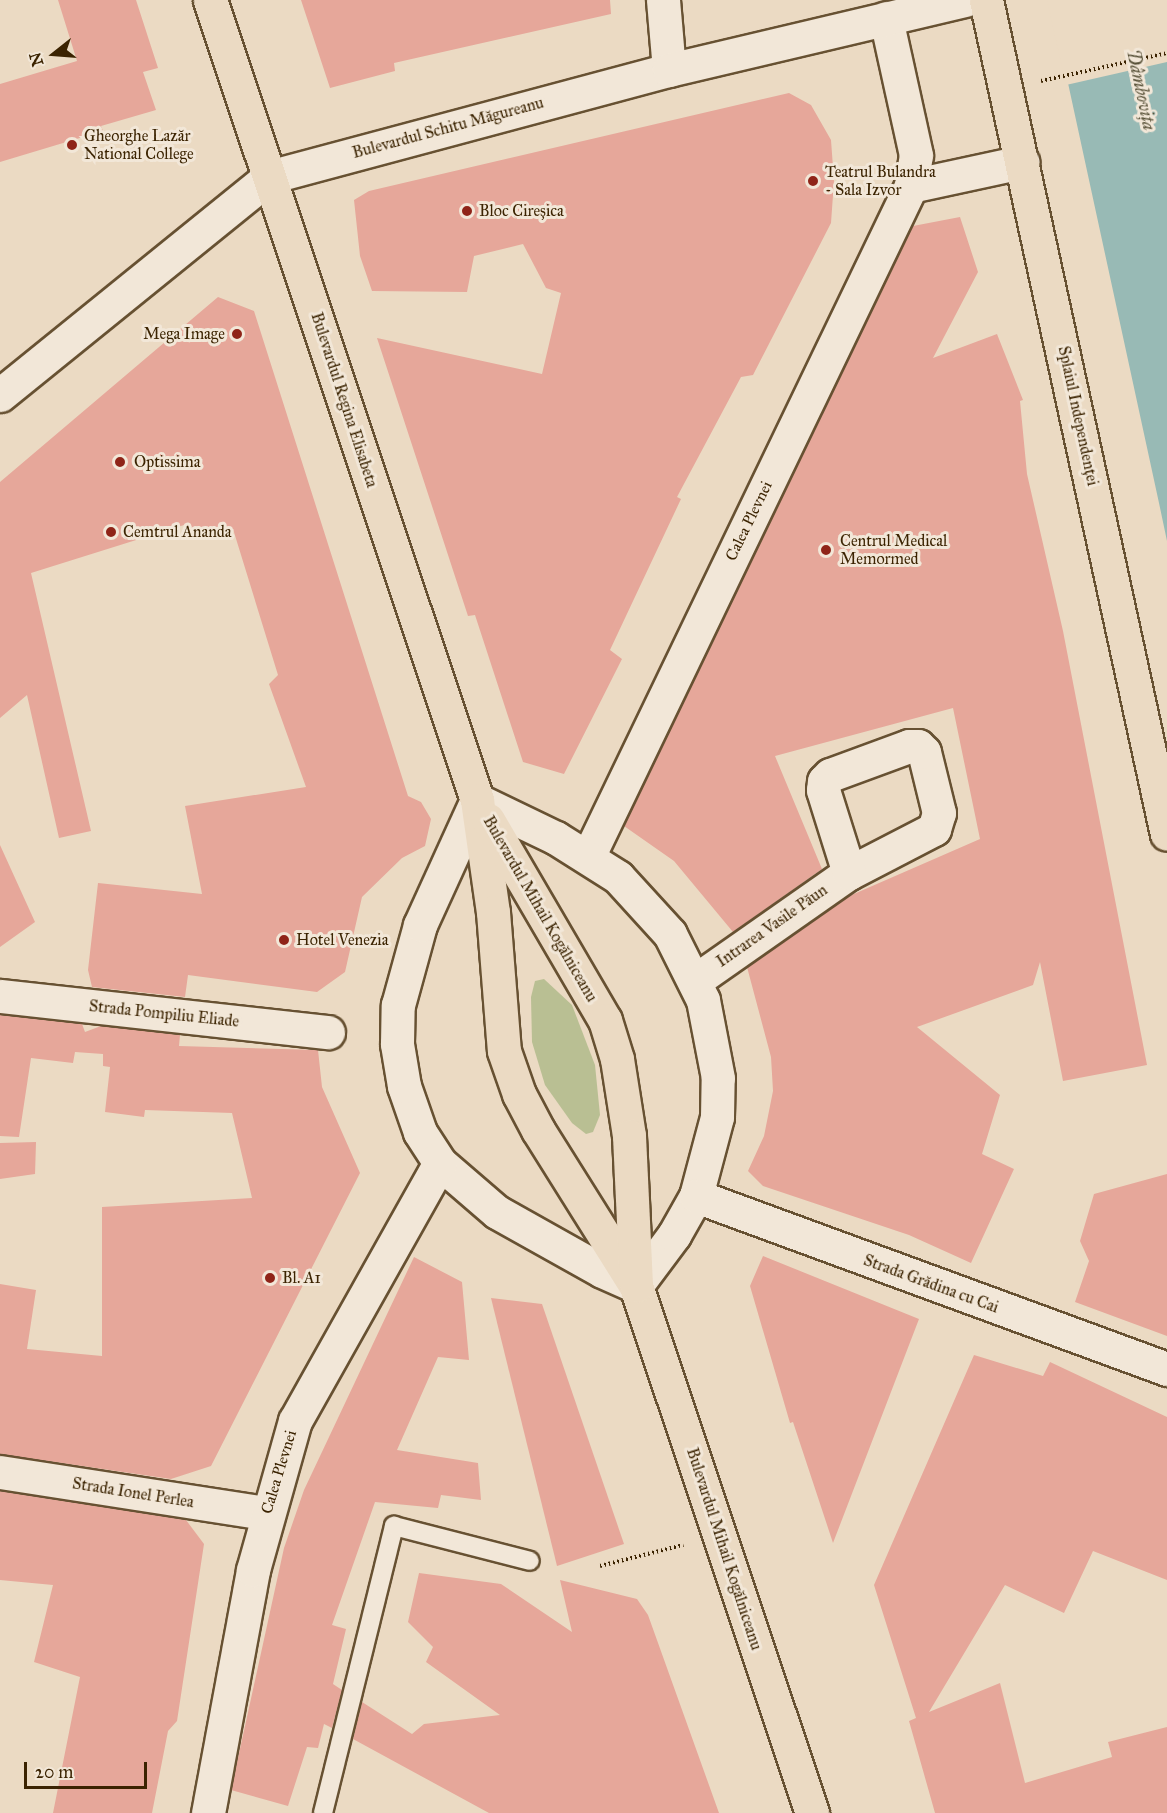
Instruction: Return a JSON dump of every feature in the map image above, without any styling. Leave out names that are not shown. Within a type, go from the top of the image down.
[{"type":"main road","name":"Bulevardul Regina Elisabeta","points":[[210,0],[477,800]]},
{"type":"main road","name":"Splaiul Independenței","points":[[986,0],[1167,834]]},
{"type":"main road","name":"Bulevardul Mihail Kogălniceanu","points":[[477,800],[493,912],[498,1009],[508,1062],[519,1094],[556,1163],[636,1286],[812,1813]]},
{"type":"main road","name":"Bulevardul Mihail Kogălniceanu","points":[[477,800],[605,1020],[616,1059],[629,1136],[636,1286]]},
{"type":"street","points":[[663,0],[669,70]]},
{"type":"street","name":"Bulevardul Schitu Măgureanu","points":[[0,395],[269,177],[669,70],[965,0]]},
{"type":"street","name":"Calea Plevnei","points":[[588,857],[911,186],[916,155],[886,18]]},
{"type":"street","points":[[911,186],[1022,162]]},
{"type":"street","points":[[477,800],[588,857],[618,877],[645,903],[670,934],[696,980],[713,1042],[718,1078],[717,1116],[696,1196],[674,1235],[636,1286],[602,1271],[497,1212],[440,1163],[420,1132],[404,1086],[397,1044],[398,1005],[420,926],[477,800]]},
{"type":"street","name":"Intrarea Vasile Păun","points":[[696,980],[849,873]]},
{"type":"street","name":"Strada Pompiliu Eliade","points":[[0,996],[328,1032]]},
{"type":"street","name":"Calea Plevnei","points":[[208,1813],[266,1513],[295,1421],[440,1163]]},
{"type":"street","name":"Strada Grădina cu Cai","points":[[696,1196],[1167,1369]]},
{"type":"street","name":"Strada Ionel Perlea","points":[[0,1472],[266,1513]]},
{"type":"lane","points":[[323,1813],[394,1526],[530,1561]]},
{"type":"path","points":[[1041,81],[1167,53]]},
{"type":"path","points":[[600,1566],[690,1544]]},
{"type":"green space","points":[[544,979],[572,1005],[595,1065],[600,1115],[593,1132],[586,1134],[572,1123],[545,1085],[532,1042],[531,997],[535,981]]},
{"type":"water","name":"Dâmbovița","points":[[1050,0],[1167,0],[1167,541],[1159,503]]},
{"type":"pier","points":[[1047,0],[1167,0],[1167,62],[1066,85]]},
{"type":"building","points":[[58,0],[136,0],[158,68],[143,72],[156,110],[101,126],[103,131],[0,162],[0,84],[77,61]]},
{"type":"building","points":[[301,0],[610,0],[611,14],[394,63],[395,71],[330,88]]},
{"type":"building","points":[[789,93],[811,105],[831,140],[834,181],[831,223],[753,375],[741,377],[677,497],[681,499],[610,650],[622,659],[564,774],[523,762],[475,615],[468,616],[377,338],[542,374],[561,293],[546,288],[523,244],[474,256],[467,292],[372,291],[360,256],[354,200],[369,191]]},
{"type":"building","points":[[960,217],[978,272],[933,358],[997,334],[1023,400],[1020,401],[1027,474],[1063,631],[1147,1065],[1063,1081],[1040,962],[1033,985],[917,1027],[1000,1095],[982,1154],[1014,1169],[971,1263],[909,1235],[763,1186],[748,1171],[764,1136],[773,1091],[771,1057],[747,967],[847,897],[980,839],[953,708],[775,756],[822,869],[733,932],[674,861],[624,826],[913,226]]},
{"type":"building","points":[[218,297],[254,311],[408,796],[421,802],[431,819],[425,846],[402,858],[362,897],[345,972],[317,992],[188,975],[185,997],[92,987],[88,970],[98,883],[202,894],[185,806],[306,787],[269,684],[278,675],[233,529],[212,536],[184,525],[31,573],[91,831],[59,838],[27,695],[0,718],[0,482]]},
{"type":"building","points":[[0,845],[35,922],[0,947]]},
{"type":"building","points":[[0,1015],[82,1024],[85,1032],[101,1026],[180,1035],[179,1046],[318,1050],[322,1087],[360,1173],[211,1466],[171,1479],[0,1454],[0,1284],[36,1290],[27,1349],[102,1356],[102,1207],[252,1198],[232,1113],[145,1110],[144,1117],[105,1112],[110,1067],[103,1066],[103,1054],[75,1052],[73,1063],[31,1058],[19,1137],[0,1136]]},
{"type":"building","points":[[36,1142],[35,1174],[0,1179],[0,1143]]},
{"type":"building","points":[[1167,1174],[1167,1336],[1075,1302],[1089,1261],[1080,1241],[1094,1194]]},
{"type":"building","points":[[763,1256],[919,1319],[833,1543],[793,1422],[790,1423],[750,1286]]},
{"type":"building","points":[[414,1257],[462,1282],[469,1360],[438,1357],[397,1450],[478,1463],[481,1500],[441,1495],[438,1508],[375,1502],[332,1625],[346,1629],[333,1684],[342,1690],[332,1728],[324,1724],[318,1748],[307,1747],[288,1806],[231,1790],[284,1548],[304,1490]]},
{"type":"building","points":[[491,1298],[542,1304],[624,1544],[557,1566]]},
{"type":"building","points":[[974,1355],[1043,1376],[1050,1362],[1167,1417],[1167,1580],[1093,1551],[1064,1613],[1005,1585],[929,1712],[1000,1683],[1025,1783],[1112,1757],[1108,1742],[1167,1727],[1167,1813],[935,1813],[909,1721],[916,1718],[874,1585]]},
{"type":"building","points":[[0,1491],[186,1520],[204,1544],[177,1721],[168,1731],[152,1813],[53,1813],[80,1677],[34,1662],[53,1585],[0,1580]]},
{"type":"building","points":[[419,1573],[501,1584],[572,1632],[560,1580],[637,1599],[648,1615],[719,1813],[489,1813],[353,1739],[362,1702],[412,1734],[424,1724],[500,1715],[426,1662],[433,1647],[408,1622]]},
{"type":"place","name":"Gheorghe Lazăr National College","points":[[72,145]]},
{"type":"place","name":"Teatrul Bulandra - Sala Izvor","points":[[813,181]]},
{"type":"place","name":"Bloc Cireșica","points":[[467,211]]},
{"type":"place","name":"Mega Image","points":[[237,334]]},
{"type":"place","name":"Optissima","points":[[120,462]]},
{"type":"place","name":"Cemtrul Ananda","points":[[111,532]]},
{"type":"place","name":"Centrul Medical Memormed","points":[[826,550]]},
{"type":"place","name":"Hotel Venezia","points":[[284,940]]},
{"type":"place","name":"Bl. A1","points":[[270,1278]]}]
